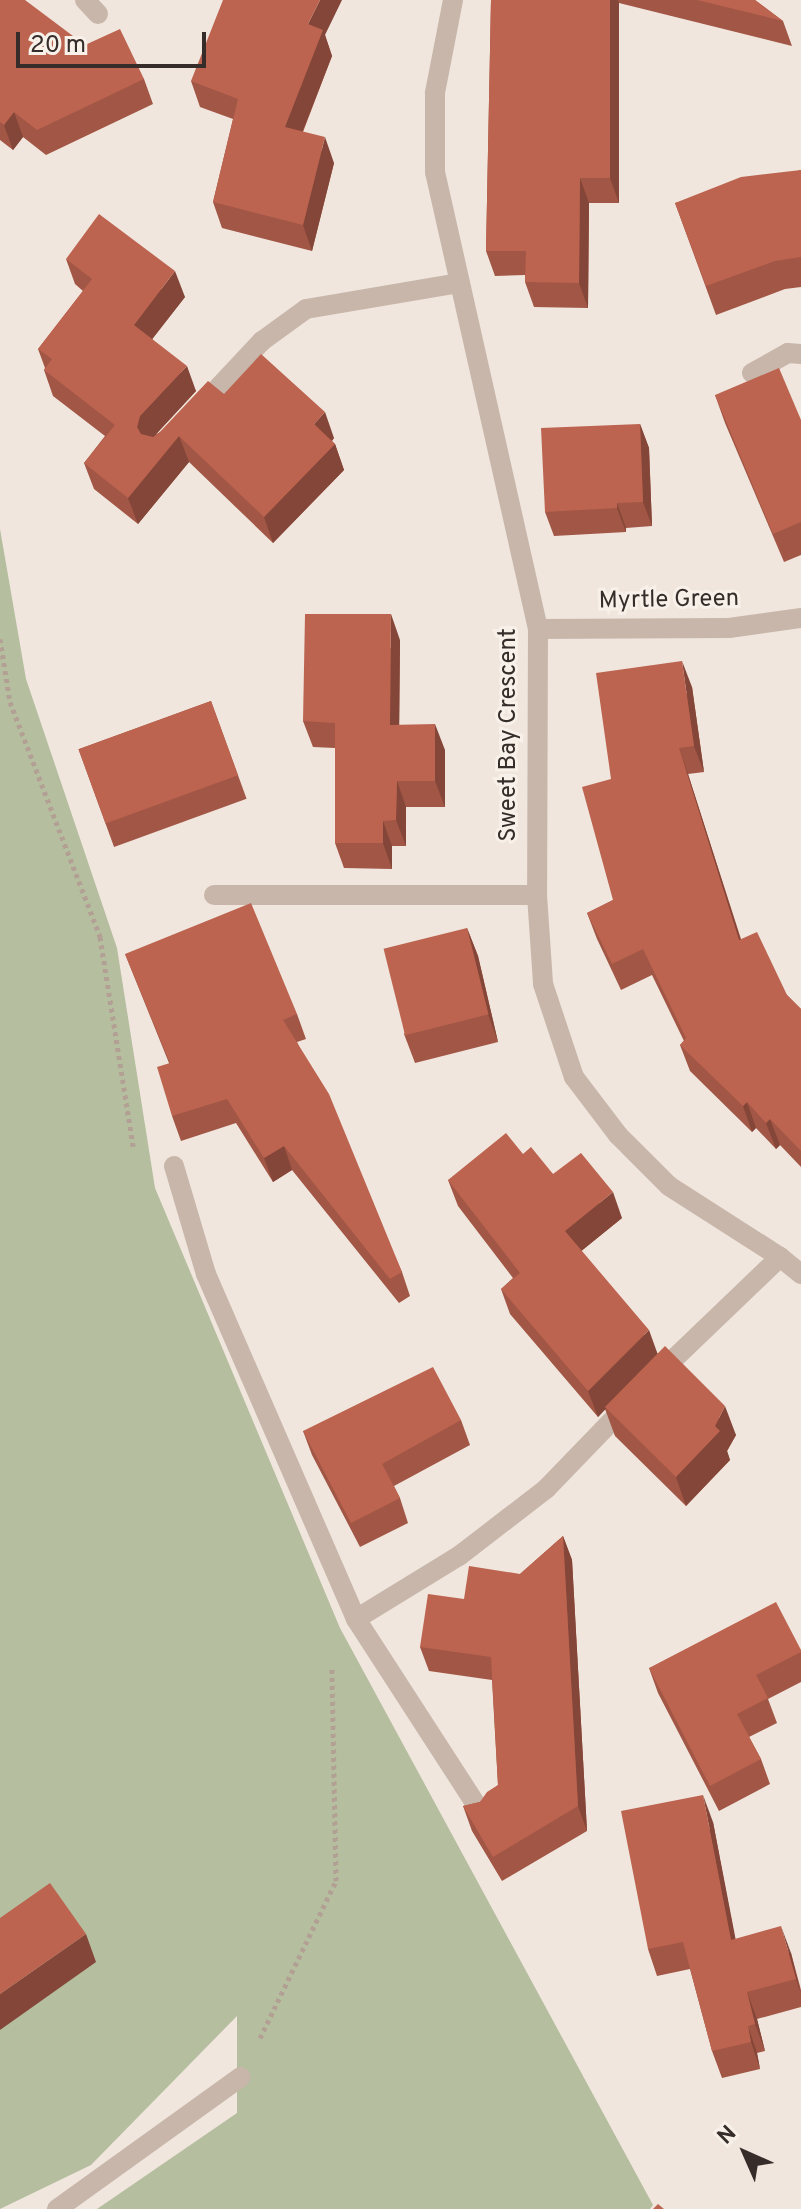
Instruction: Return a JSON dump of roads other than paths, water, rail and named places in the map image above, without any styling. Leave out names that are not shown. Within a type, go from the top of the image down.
[{"type":"street","name":"Sweet Bay Crescent","points":[[453,0],[435,93],[435,172],[538,629],[537,895],[543,984],[574,1077],[618,1135],[669,1186],[780,1257],[801,1274]]},
{"type":"street","points":[[190,417],[262,341],[306,309],[460,283]]},
{"type":"street","points":[[752,373],[788,353],[801,354]]},
{"type":"street","name":"Myrtle Green","points":[[538,629],[729,628],[801,618]]},
{"type":"street","points":[[214,895],[537,895]]},
{"type":"street","points":[[174,1166],[206,1274],[356,1619],[483,1815]]},
{"type":"street","points":[[356,1619],[459,1556],[546,1489],[647,1384],[780,1257]]},
{"type":"street","points":[[57,2209],[241,2077]]}]
